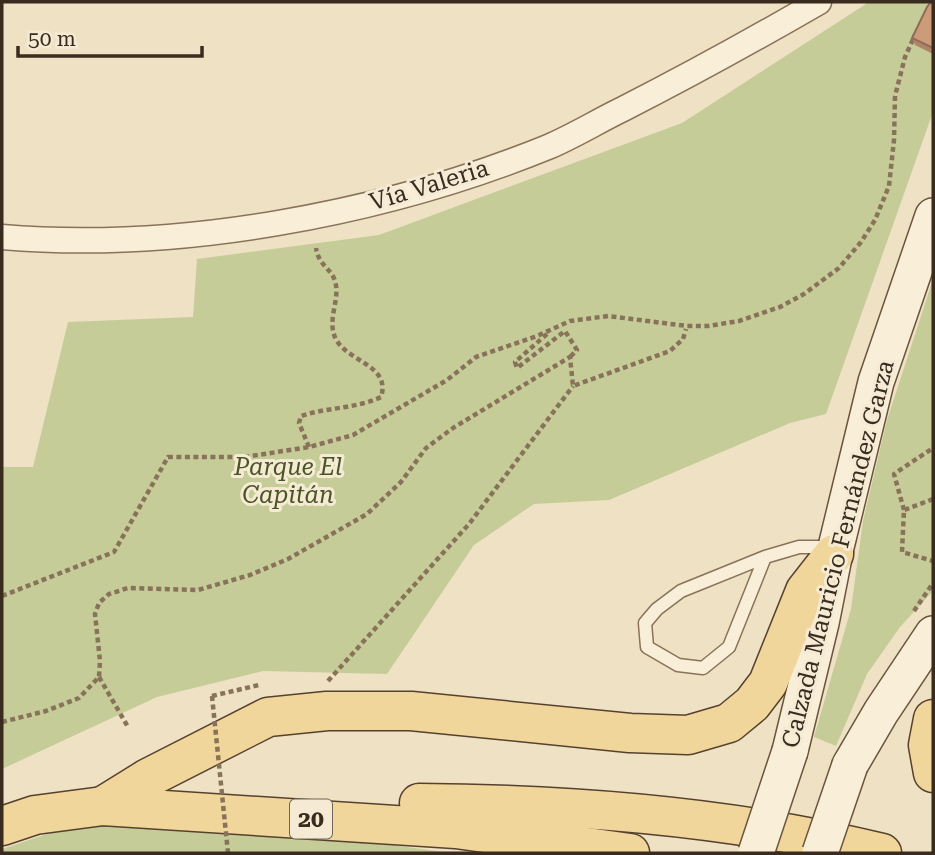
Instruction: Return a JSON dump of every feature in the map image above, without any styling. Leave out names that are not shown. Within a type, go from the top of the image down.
[{"type":"main road","name":"Calzada Mauricio Fernández Garza","points":[[756,853],[790,751],[876,382],[933,216]]},
{"type":"main road","points":[[103,806],[148,778],[268,717],[327,711],[411,711],[630,733],[688,735],[729,723],[752,704],[768,683],[806,592],[835,551]]},
{"type":"main road","points":[[820,853],[850,765],[881,712],[933,634]]},
{"type":"main road","points":[[933,719],[928,744],[933,773]]},
{"type":"main road","points":[[323,820],[367,807],[399,802],[563,808],[723,823],[796,834],[882,853]]},
{"type":"main road","name":"20","points":[[2,827],[35,815],[103,806],[456,829],[630,853]]},
{"type":"street","name":"Vía Valeria","points":[[2,237],[50,242],[205,234],[368,204],[449,181],[549,146],[692,74],[819,2]]},
{"type":"lane","points":[[765,556],[729,647],[704,668],[678,665],[647,647],[645,623],[657,609],[681,591],[765,556],[799,547],[835,551]]},
{"type":"path","points":[[2,596],[114,552],[168,457],[245,457],[309,447],[353,435],[447,380],[476,357],[578,320],[608,316],[708,326],[739,321],[780,307],[804,294],[839,268],[875,220],[889,186],[895,96],[909,48],[917,31],[924,34]]},
{"type":"path","points":[[309,447],[299,423],[301,416],[320,409],[356,407],[372,401],[381,397],[383,385],[380,376],[371,367],[349,355],[335,339],[332,320],[335,282],[318,260],[316,248]]},
{"type":"path","points":[[128,727],[99,677],[95,614],[99,603],[109,594],[128,588],[198,590],[250,575],[288,559],[367,514],[401,482],[426,448],[453,428],[570,357],[577,349],[565,331],[517,368],[515,362],[549,332],[578,320]]},
{"type":"path","points":[[327,682],[469,524],[573,386],[670,351],[683,339],[686,329]]},
{"type":"path","points":[[570,357],[573,386]]},
{"type":"path","points":[[933,449],[894,474],[904,510],[902,552],[933,561]]},
{"type":"path","points":[[904,510],[933,499]]},
{"type":"path","points":[[2,722],[46,711],[79,698],[99,677]]},
{"type":"path","points":[[228,853],[212,696],[260,685]]},
{"type":"green space","name":"Parque El Capitán","points":[[869,2],[933,2],[933,112],[826,414],[790,423],[609,500],[534,504],[474,545],[387,674],[263,671],[157,697],[2,769],[2,467],[33,467],[68,322],[193,317],[197,259],[379,235],[682,123]]},
{"type":"green space","points":[[933,279],[933,591],[900,627],[867,674],[836,746],[814,737],[851,609],[863,521],[887,420]]},
{"type":"green space","points":[[86,821],[385,844],[451,853],[2,853],[2,849]]},
{"type":"building","points":[[933,2],[933,48],[912,38]]}]
